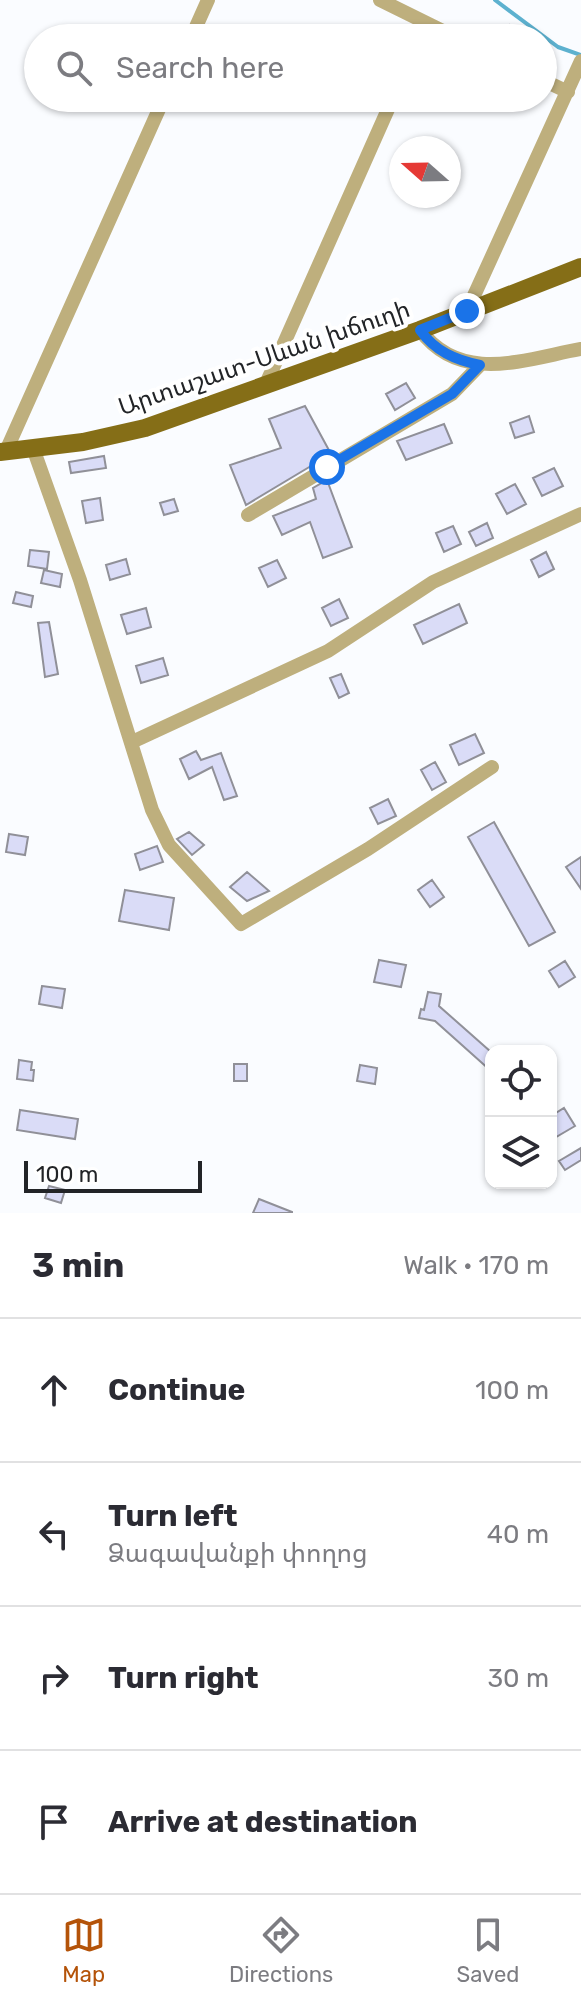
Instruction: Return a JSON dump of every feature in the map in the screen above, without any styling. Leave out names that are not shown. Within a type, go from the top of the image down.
[{"type":"main road","name":"Արտաշատ-Սևան խճուղի","points":[[3,452],[83,442],[145,428],[420,330],[581,267]]},
{"type":"street","points":[[197,24],[208,0]]},
{"type":"street","points":[[380,0],[426,23]]},
{"type":"street","points":[[467,311],[581,61]]},
{"type":"street","points":[[557,87],[568,92]]},
{"type":"street","points":[[3,452],[158,112]]},
{"type":"street","points":[[265,386],[387,112]]},
{"type":"street","points":[[420,330],[430,344],[442,352],[480,365],[497,365],[581,349]]},
{"type":"street","points":[[248,515],[452,394],[480,365]]},
{"type":"street","points":[[33,448],[80,580],[152,810],[169,845],[241,924],[368,849],[492,767]]},
{"type":"street","points":[[132,742],[328,651],[433,582],[581,514]]},
{"type":"building","points":[[406,383],[415,398],[395,410],[386,394]]},
{"type":"building","points":[[305,406],[331,454],[246,505],[230,465],[281,448],[269,419]]},
{"type":"building","points":[[529,416],[534,432],[515,438],[510,423]]},
{"type":"building","points":[[444,424],[452,443],[406,460],[397,441]]},
{"type":"building","points":[[104,456],[106,468],[71,473],[69,462]]},
{"type":"building","points":[[554,468],[563,486],[542,496],[533,478]]},
{"type":"building","points":[[327,480],[352,547],[323,558],[310,522],[282,535],[273,516],[316,499],[313,488]]},
{"type":"building","points":[[515,484],[526,504],[507,514],[496,494]]},
{"type":"building","points":[[100,498],[103,520],[86,523],[82,501]]},
{"type":"building","points":[[174,499],[178,511],[164,515],[160,503]]},
{"type":"building","points":[[487,523],[493,538],[476,546],[469,532]]},
{"type":"building","points":[[453,526],[461,544],[444,552],[436,533]]},
{"type":"building","points":[[30,550],[49,552],[47,569],[28,566]]},
{"type":"building","points":[[546,552],[554,569],[539,577],[531,560]]},
{"type":"building","points":[[126,559],[130,574],[110,580],[106,565]]},
{"type":"building","points":[[277,560],[286,578],[268,587],[259,568]]},
{"type":"building","points":[[44,570],[62,574],[60,587],[41,583]]},
{"type":"building","points":[[16,592],[33,596],[31,607],[13,603]]},
{"type":"building","points":[[339,599],[348,618],[331,626],[322,608]]},
{"type":"building","points":[[459,604],[467,623],[423,644],[414,625]]},
{"type":"building","points":[[146,608],[151,627],[127,634],[121,615]]},
{"type":"building","points":[[49,622],[58,674],[45,677],[38,623]]},
{"type":"building","points":[[163,658],[168,675],[141,683],[136,666]]},
{"type":"building","points":[[341,674],[349,693],[339,698],[330,678]]},
{"type":"building","points":[[475,734],[484,753],[459,765],[450,745]]},
{"type":"building","points":[[196,751],[201,760],[221,753],[237,796],[224,800],[212,767],[189,779],[180,759]]},
{"type":"building","points":[[435,762],[446,782],[432,790],[421,770]]},
{"type":"building","points":[[388,799],[396,816],[378,824],[370,808]]},
{"type":"building","points":[[494,822],[555,932],[529,946],[468,837]]},
{"type":"building","points":[[189,832],[204,845],[192,855],[177,839]]},
{"type":"building","points":[[9,834],[28,837],[25,855],[6,852]]},
{"type":"building","points":[[157,846],[163,862],[140,870],[135,854]]},
{"type":"building","points":[[581,857],[581,889],[566,867]]},
{"type":"building","points":[[247,872],[269,891],[247,901],[230,887]]},
{"type":"building","points":[[432,880],[444,897],[430,907],[418,890]]},
{"type":"building","points":[[125,890],[174,898],[169,930],[119,921]]},
{"type":"building","points":[[379,960],[406,965],[401,987],[374,982]]},
{"type":"building","points":[[565,961],[575,977],[559,987],[549,971]]},
{"type":"building","points":[[42,986],[65,989],[62,1008],[39,1004]]},
{"type":"building","points":[[428,992],[441,994],[439,1006],[485,1047],[485,1066],[435,1021],[419,1018],[421,1009],[424,1010]]},
{"type":"building","points":[[19,1060],[32,1062],[33,1081],[17,1079]]},
{"type":"building","points":[[234,1064],[247,1064],[247,1081],[234,1081]]},
{"type":"building","points":[[360,1065],[377,1068],[375,1084],[357,1081]]},
{"type":"building","points":[[564,1108],[575,1126],[557,1136],[557,1117],[557,1112]]},
{"type":"building","points":[[20,1110],[78,1119],[75,1139],[17,1130]]},
{"type":"building","points":[[581,1148],[581,1160],[565,1170],[559,1161]]},
{"type":"building","points":[[49,1186],[65,1190],[61,1203],[45,1198]]},
{"type":"building","points":[[259,1199],[292,1212],[292,1213],[253,1213]]},
{"type":"waterway","points":[[495,0],[527,24]]},
{"type":"waterway","points":[[557,46],[581,55]]},
{"type":"route","points":[[327,467],[452,394],[480,365],[442,352],[430,344],[420,330],[467,311]]}]
